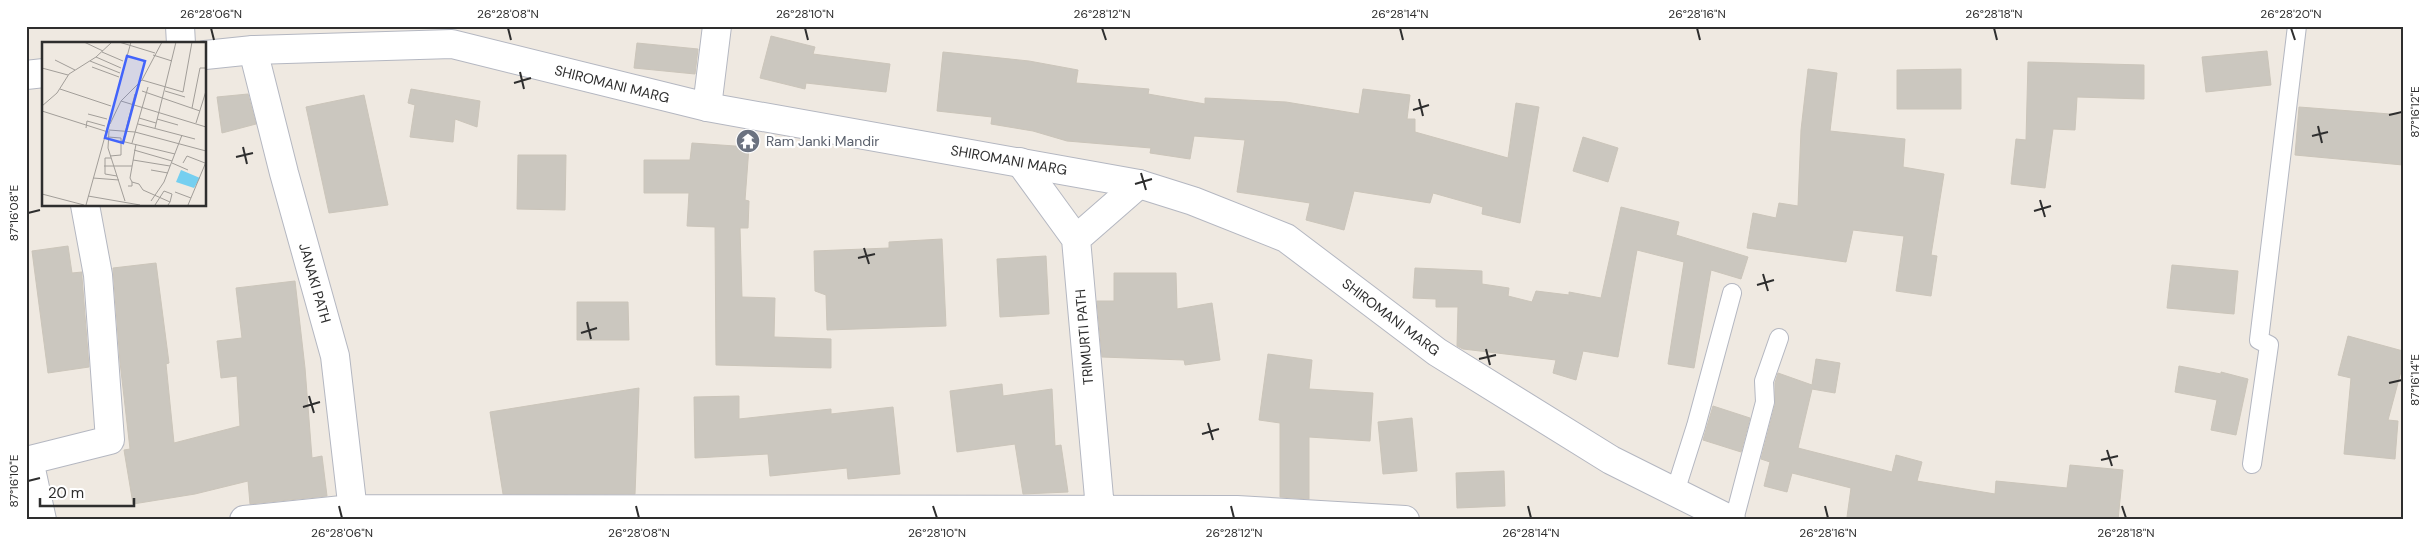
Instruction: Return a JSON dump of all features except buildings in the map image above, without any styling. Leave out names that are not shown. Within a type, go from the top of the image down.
[{"type":"street","points":[[180,26],[181,42]]},
{"type":"street","points":[[707,107],[717,26]]},
{"type":"street","name":"SHIROMANI MARG","points":[[206,55],[253,50],[452,44],[707,107],[1139,184],[1193,201],[1286,238],[1437,352],[1611,460],[1733,520]]},
{"type":"street","name":"JANAKI PATH","points":[[253,50],[284,173],[335,356],[353,514]]},
{"type":"street","points":[[26,75],[42,73]]},
{"type":"street","points":[[1020,162],[1076,239],[1139,184]]},
{"type":"street","points":[[42,520],[28,460],[110,440],[98,275],[85,206]]},
{"type":"street","name":"TRIMURTI PATH","points":[[1076,239],[1101,515]]},
{"type":"street","points":[[244,520],[353,514],[1101,515],[1237,510],[1405,520]]},
{"type":"lane","points":[[2252,464],[2269,345],[2260,340],[2297,26]]},
{"type":"lane","points":[[1675,492],[1696,426],[1732,293]]},
{"type":"lane","points":[[1733,520],[1765,402],[1764,381],[1778,338]]},
{"type":"place","name":"Ram Janki Mandir","points":[[748,141]]}]
